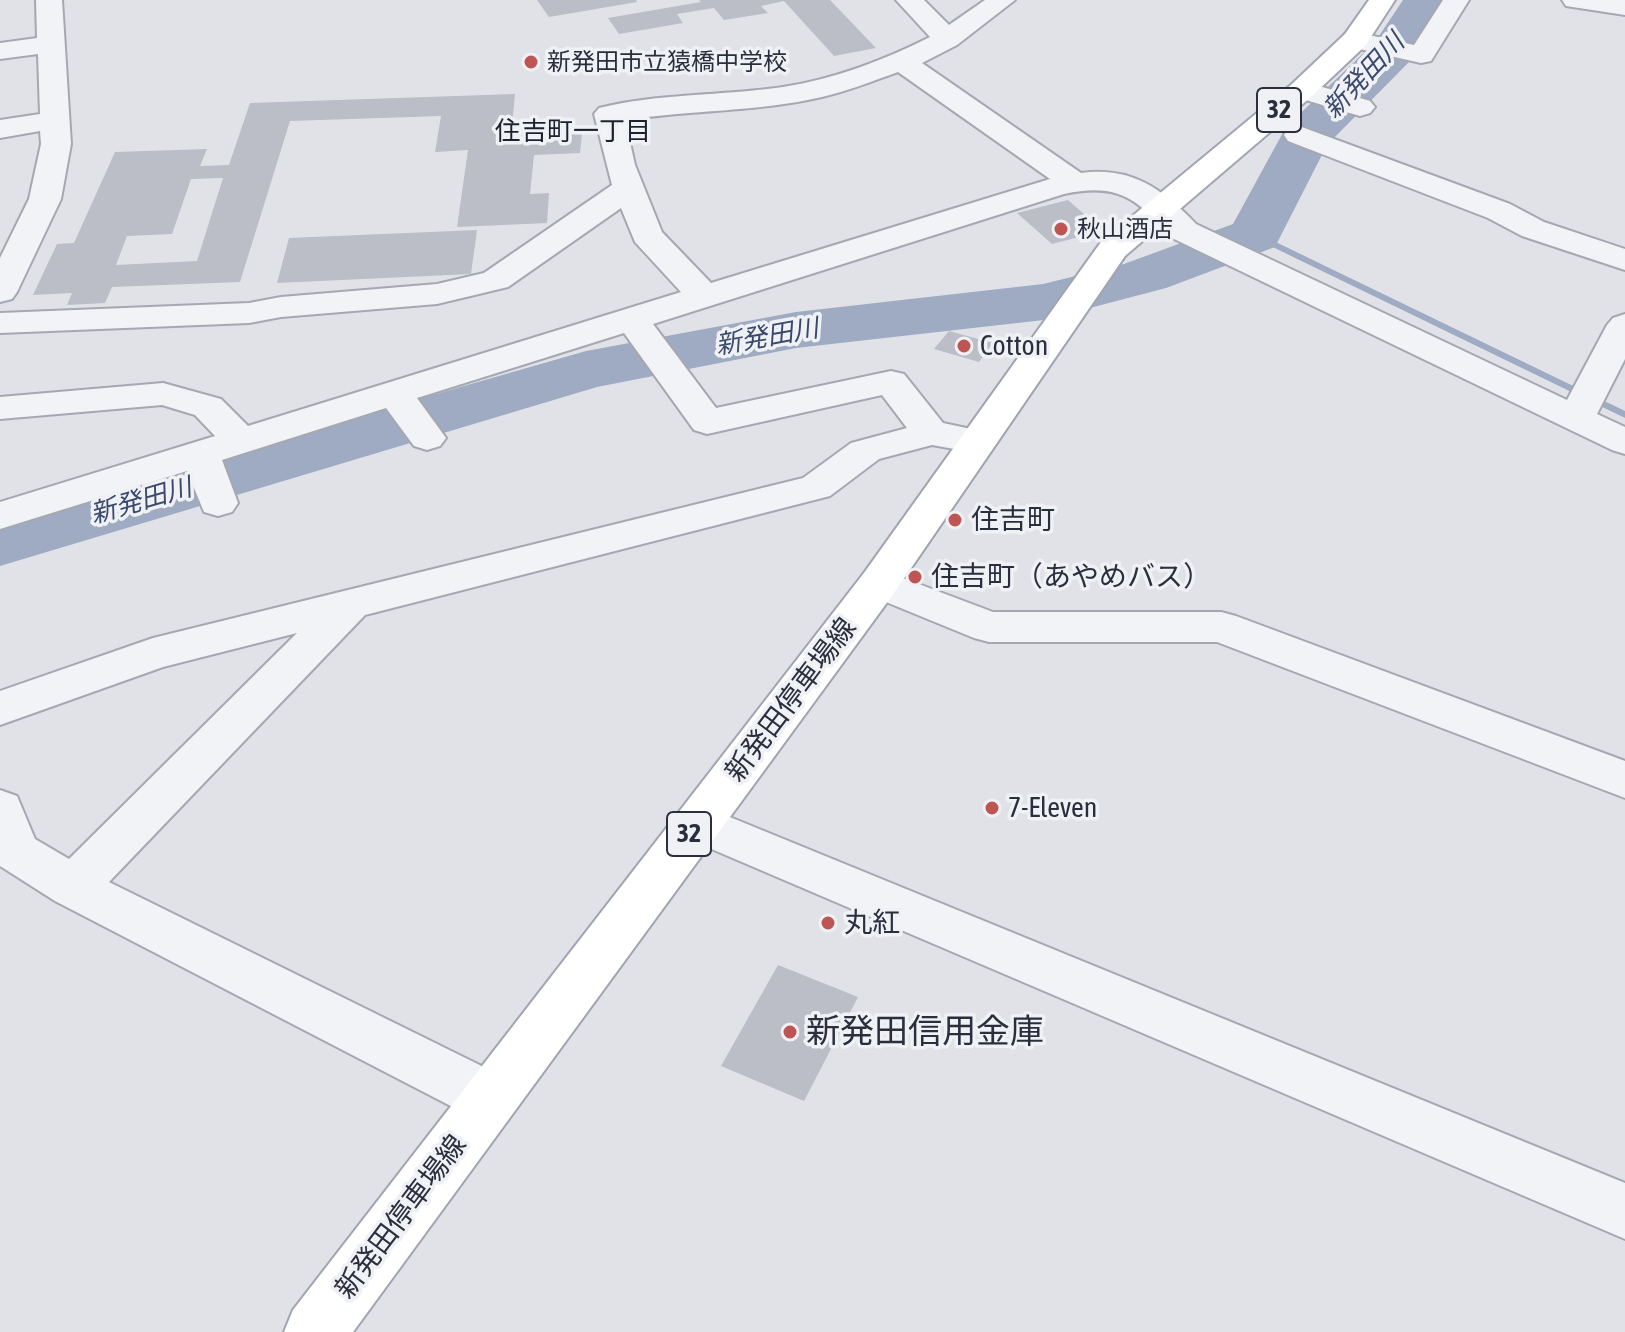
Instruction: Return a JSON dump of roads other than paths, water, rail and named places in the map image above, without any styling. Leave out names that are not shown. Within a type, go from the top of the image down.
[{"type":"main road","name":"32","points":[[1173,220],[1355,40],[1382,0]]},
{"type":"main road","name":"新発田停車場線","points":[[315,1332],[879,583],[1113,249],[1173,220]]},
{"type":"street","points":[[0,292],[30,202],[56,144],[49,0]]},
{"type":"street","points":[[909,0],[947,39]]},
{"type":"street","points":[[1355,40],[1421,55],[1456,0]]},
{"type":"street","points":[[1580,1],[1625,7]]},
{"type":"street","points":[[704,296],[647,235],[628,188],[609,114],[820,89],[902,62],[1006,3]]},
{"type":"street","points":[[0,51],[51,44]]},
{"type":"street","points":[[902,62],[1074,182]]},
{"type":"street","points":[[1302,90],[1348,104]]},
{"type":"street","points":[[0,129],[55,120]]},
{"type":"street","points":[[1313,140],[1499,211],[1533,229],[1625,260]]},
{"type":"street","points":[[0,516],[209,477],[242,442],[411,414],[652,345],[704,296],[1074,182],[1104,180],[1137,188],[1173,220],[1252,264],[1625,442]]},
{"type":"street","points":[[0,323],[249,313],[281,307],[437,294],[496,280],[628,188]]},
{"type":"street","points":[[1576,418],[1625,325]]},
{"type":"street","points":[[652,345],[707,422],[891,382],[931,433]]},
{"type":"street","points":[[0,408],[163,394],[208,407],[242,442]]},
{"type":"street","points":[[0,708],[153,654],[816,487],[865,451],[931,433],[977,441]]},
{"type":"street","points":[[879,583],[989,627],[1221,627],[1625,780]]},
{"type":"street","points":[[73,887],[351,604]]},
{"type":"street","points":[[0,809],[15,851],[73,887],[490,1098]]},
{"type":"street","points":[[698,823],[1625,1211]]},
{"type":"waterway","name":"新発田川","points":[[0,543],[586,370],[796,330],[1044,302],[1145,276],[1255,235],[1304,138],[1392,52],[1426,0]]},
{"type":"waterway","points":[[1255,235],[1625,415]]},
{"type":"place","name":"新発田市立猿橋中学校","points":[[531,62]]},
{"type":"place","name":"秋山酒店","points":[[1061,229]]},
{"type":"place","name":"Cotton","points":[[964,346]]},
{"type":"place","name":"住吉町","points":[[955,520]]},
{"type":"place","name":"住吉町（あやめバス）","points":[[915,577]]},
{"type":"place","name":"7-Eleven","points":[[992,808]]},
{"type":"place","name":"丸紅","points":[[828,923]]},
{"type":"place","name":"新発田信用金庫","points":[[790,1032]]},
{"type":"district","name":"住吉町一丁目","points":[[573,132]]}]
